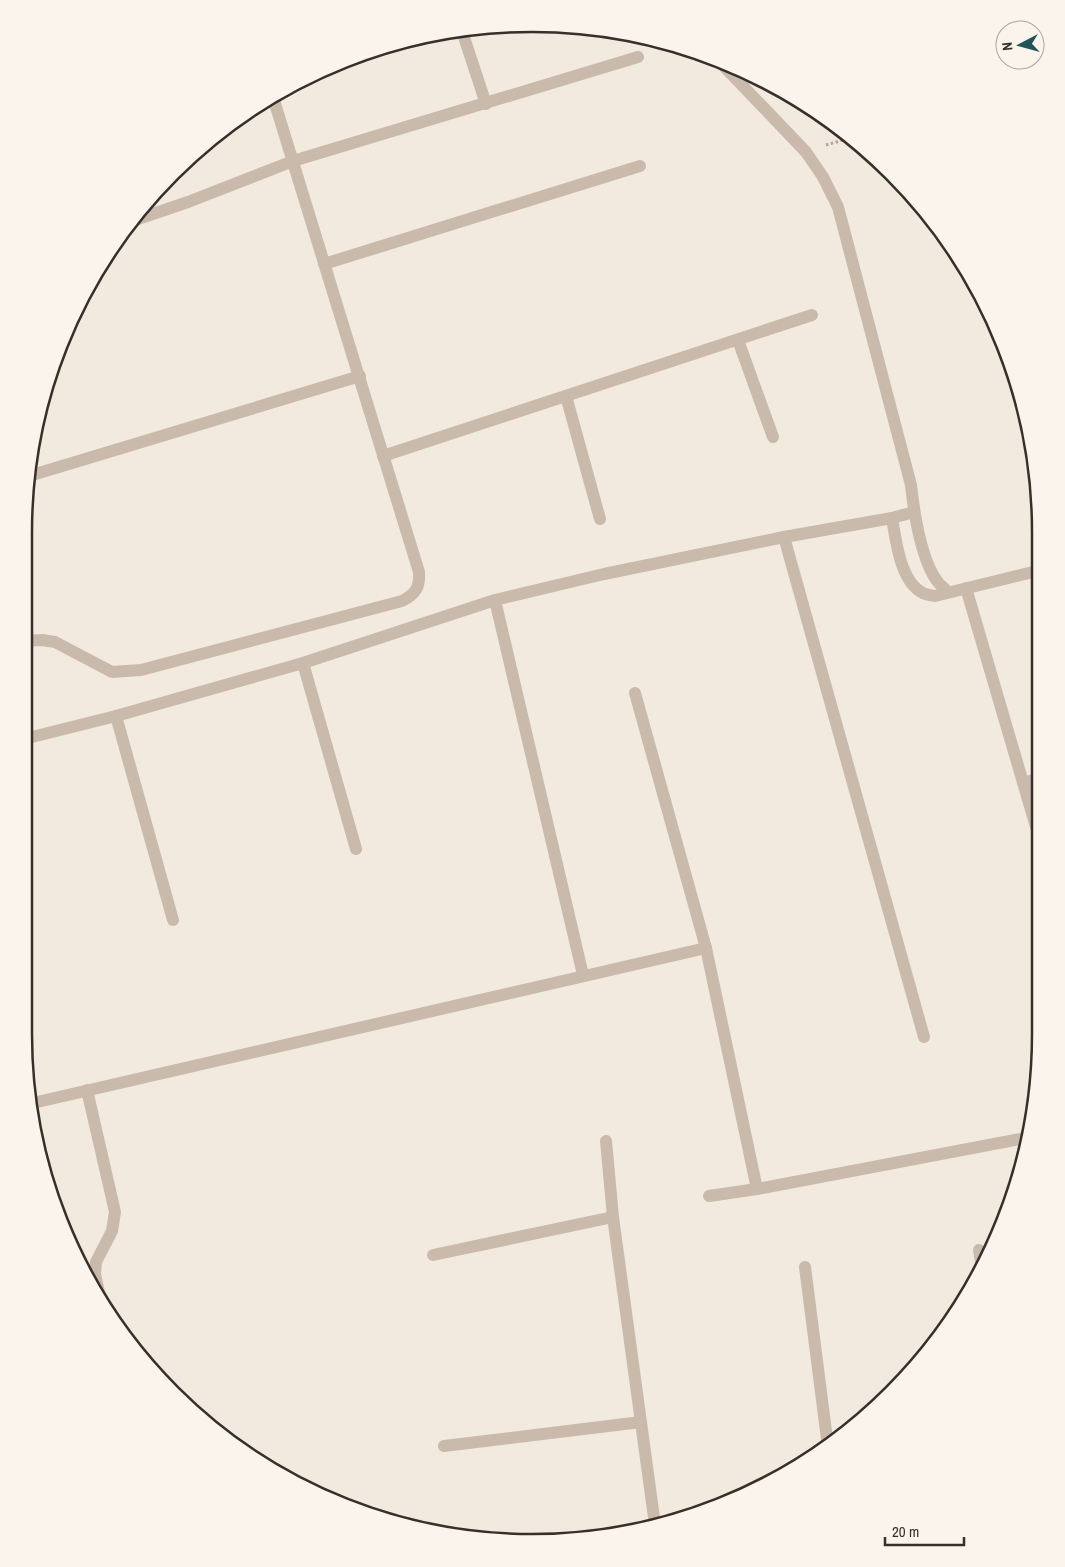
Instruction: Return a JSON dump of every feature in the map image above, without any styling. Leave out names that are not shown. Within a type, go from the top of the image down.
[{"type":"street","points":[[464,37],[486,104]]},
{"type":"street","points":[[147,215],[188,202],[293,161],[638,57]]},
{"type":"street","points":[[730,74],[806,152],[823,176],[838,207],[911,485],[914,512],[931,569],[937,581],[948,592]]},
{"type":"street","points":[[32,641],[55,642],[112,672],[122,672],[150,667],[402,600],[412,596],[418,589],[420,572],[276,104]]},
{"type":"street","points":[[324,264],[640,166]]},
{"type":"street","points":[[383,456],[812,315]]},
{"type":"street","points":[[738,340],[773,437]]},
{"type":"street","points":[[36,474],[360,376]]},
{"type":"street","points":[[566,396],[600,519]]},
{"type":"street","points":[[32,738],[304,663],[495,600],[604,574],[784,537],[892,518],[914,512]]},
{"type":"street","points":[[892,518],[902,565],[909,579],[924,594],[934,596],[1032,572]]},
{"type":"street","points":[[784,537],[924,1037]]},
{"type":"street","points":[[966,588],[1032,814]]},
{"type":"street","points":[[495,600],[577,942],[583,975]]},
{"type":"street","points":[[304,663],[356,849]]},
{"type":"street","points":[[635,693],[706,948],[757,1189]]},
{"type":"street","points":[[116,716],[173,920]]},
{"type":"street","points":[[1023,783],[1032,780]]},
{"type":"street","points":[[37,1102],[706,948]]},
{"type":"street","points":[[87,1090],[115,1212],[112,1231],[96,1262],[96,1278]]},
{"type":"street","points":[[708,1196],[757,1189],[1021,1139]]},
{"type":"street","points":[[606,1141],[613,1218],[654,1519]]},
{"type":"street","points":[[433,1255],[613,1218]]},
{"type":"street","points":[[979,1250],[980,1257]]},
{"type":"street","points":[[805,1267],[827,1438]]},
{"type":"street","points":[[444,1446],[641,1422]]},
{"type":"path","points":[[806,152],[842,140]]}]
